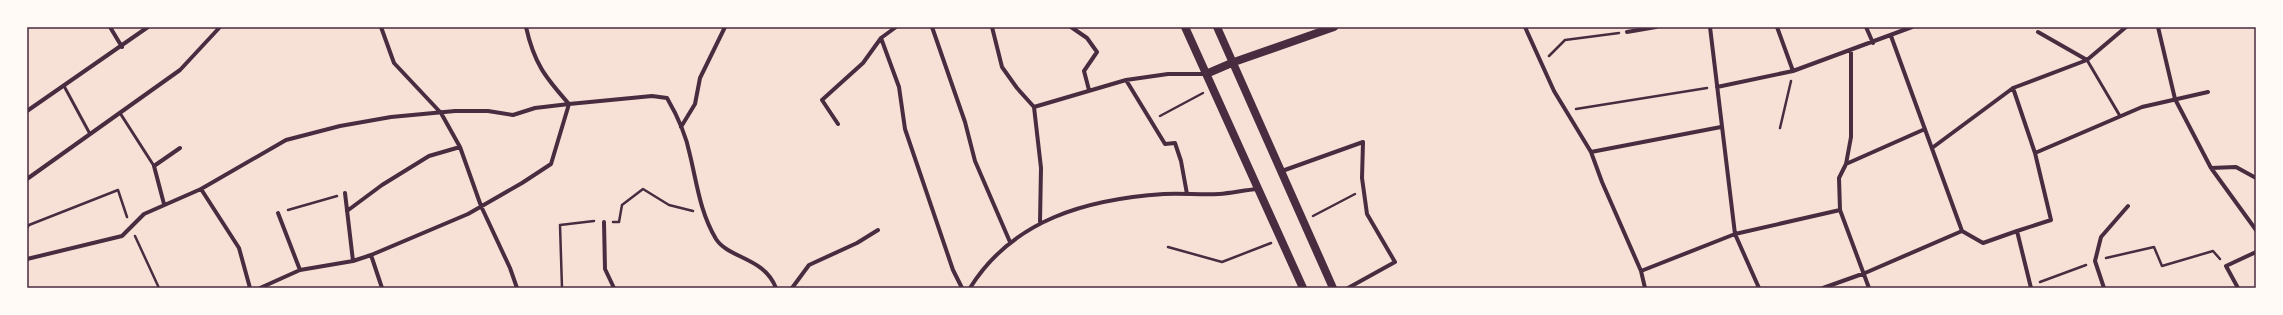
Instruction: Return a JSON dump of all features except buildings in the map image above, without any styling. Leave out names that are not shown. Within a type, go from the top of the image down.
[{"type":"main road","points":[[1185,27],[1303,288]]},
{"type":"main road","points":[[1217,27],[1234,62],[1333,288]]},
{"type":"main road","points":[[1206,74],[1320,29],[1334,27]]},
{"type":"street","points":[[110,27],[122,47]]},
{"type":"street","points":[[27,111],[122,47],[148,27]]},
{"type":"street","points":[[27,179],[180,70],[220,27]]},
{"type":"street","points":[[381,27],[394,63],[441,112],[460,147],[481,206],[510,268],[517,288]]},
{"type":"street","points":[[526,27],[531,52],[548,81],[569,104]]},
{"type":"street","points":[[681,127],[695,104],[700,78],[725,27]]},
{"type":"street","points":[[838,124],[822,100],[863,63],[881,38],[896,27]]},
{"type":"street","points":[[932,27],[965,122],[975,160],[1010,242]]},
{"type":"street","points":[[992,27],[1002,67],[1016,88],[1034,107],[1041,168],[1040,222]]},
{"type":"street","points":[[1071,27],[1087,38],[1097,52],[1084,71],[1089,90]]},
{"type":"street","points":[[1525,27],[1554,91],[1591,152],[1602,182],[1641,271],[1645,288]]},
{"type":"street","points":[[1627,32],[1656,27]]},
{"type":"street","points":[[1710,27],[1735,234],[1759,288]]},
{"type":"street","points":[[1777,27],[1794,71]]},
{"type":"street","points":[[1866,27],[1873,43]]},
{"type":"street","points":[[1717,87],[1794,71],[1873,43],[1912,27]]},
{"type":"street","points":[[1932,148],[2013,88],[2087,60],[2126,27]]},
{"type":"street","points":[[2158,27],[2175,100],[2212,168],[2256,230]]},
{"type":"street","points":[[2038,32],[2087,60]]},
{"type":"street","points":[[1891,36],[1962,232],[1983,244],[2051,220],[2035,154],[2013,88]]},
{"type":"street","points":[[881,38],[900,88],[905,130],[953,270],[962,288]]},
{"type":"street","points":[[1851,50],[1851,130],[1846,164],[1839,178],[1840,210],[1865,273],[1869,288]]},
{"type":"street","points":[[1034,107],[1126,80],[1168,74],[1206,74]]},
{"type":"street","points":[[1126,80],[1165,144],[1175,143],[1181,161],[1187,194]]},
{"type":"street","points":[[2035,154],[2142,106],[2208,92]]},
{"type":"street","points":[[27,259],[122,236],[130,226],[144,214],[201,189],[286,140],[340,126],[441,112],[488,111],[513,115],[535,108],[652,96],[667,98],[681,127],[690,154],[694,180],[703,214],[717,240],[732,252],[758,264],[776,288]]},
{"type":"street","points":[[260,288],[300,270],[353,261],[371,256],[481,206],[551,164],[569,104]]},
{"type":"street","points":[[1591,152],[1721,127]]},
{"type":"street","points":[[1846,164],[1925,129]]},
{"type":"street","points":[[1282,171],[1363,142],[1364,190],[1367,214],[1394,262],[1348,288]]},
{"type":"street","points":[[347,211],[382,185],[429,156],[460,147]]},
{"type":"street","points":[[164,204],[154,166],[180,148]]},
{"type":"street","points":[[2212,168],[2236,167],[2256,178]]},
{"type":"street","points":[[201,189],[239,248],[250,288]]},
{"type":"street","points":[[970,288],[1010,242],[1040,222],[1084,207],[1124,199],[1187,194],[1219,194],[1258,189]]},
{"type":"street","points":[[345,193],[353,261]]},
{"type":"street","points":[[2104,288],[2095,261],[2100,238],[2128,206]]},
{"type":"street","points":[[1641,271],[1735,234],[1840,210]]},
{"type":"street","points":[[278,213],[300,270]]},
{"type":"street","points":[[604,222],[605,268],[614,288]]},
{"type":"street","points":[[792,288],[809,265],[857,243],[878,230]]},
{"type":"street","points":[[1823,288],[1865,273],[1962,232]]},
{"type":"street","points":[[2017,232],[2030,287]]},
{"type":"street","points":[[2238,288],[2226,266],[2256,252]]},
{"type":"street","points":[[371,256],[382,288]]},
{"type":"lane","points":[[2087,60],[2120,116]]},
{"type":"lane","points":[[64,86],[90,134]]},
{"type":"lane","points":[[120,112],[154,166]]},
{"type":"path","points":[[1541,63],[1565,40],[1627,32]]},
{"type":"path","points":[[1780,128],[1794,71]]},
{"type":"path","points":[[1566,110],[1717,87]]},
{"type":"path","points":[[1151,121],[1212,88]]},
{"type":"path","points":[[27,228],[29,225],[118,190],[130,226],[159,288]]},
{"type":"path","points":[[1304,221],[1364,190]]},
{"type":"path","points":[[278,213],[345,193]]},
{"type":"path","points":[[1168,247],[1222,262],[1281,239]]},
{"type":"path","points":[[2030,287],[2095,261],[2154,247],[2162,266],[2213,251],[2226,266]]}]
